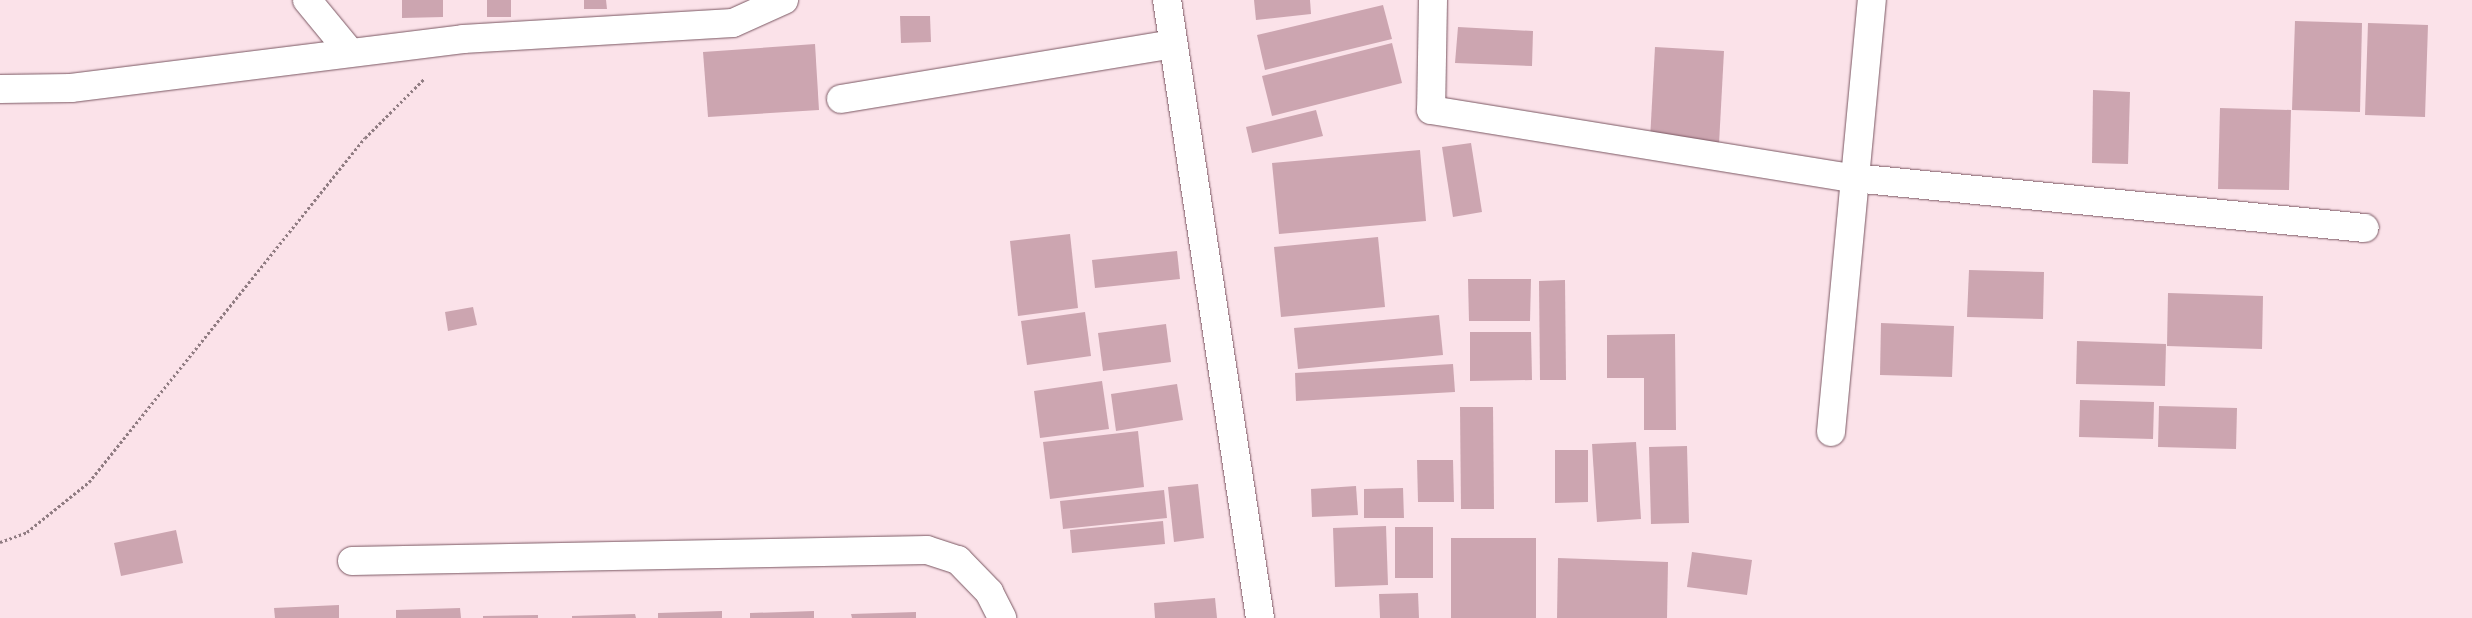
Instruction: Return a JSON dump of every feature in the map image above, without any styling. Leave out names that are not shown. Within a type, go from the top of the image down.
[{"type":"street","points":[[307,0],[348,51]]},
{"type":"street","points":[[0,89],[71,88],[348,51],[463,39],[733,23],[784,0]]},
{"type":"street","points":[[1167,0],[1172,44],[1260,618]]},
{"type":"street","points":[[1432,0],[1431,110],[1853,178],[2366,228]]},
{"type":"street","points":[[1831,432],[1853,178],[1872,0]]},
{"type":"street","points":[[841,99],[1172,44]]},
{"type":"street","points":[[352,561],[927,550],[958,560],[989,592],[1002,618]]},
{"type":"path","points":[[0,542],[27,532],[89,482],[365,138],[463,39]]},
{"type":"building","points":[[402,0],[443,0],[443,17],[402,18]]},
{"type":"building","points":[[487,0],[511,0],[511,17],[487,17]]},
{"type":"building","points":[[584,0],[606,0],[607,9],[584,9]]},
{"type":"building","points":[[1254,0],[1310,0],[1311,14],[1256,20]]},
{"type":"building","points":[[1383,5],[1392,39],[1265,70],[1257,35]]},
{"type":"building","points":[[900,16],[930,16],[931,42],[901,43]]},
{"type":"building","points":[[2295,21],[2362,23],[2360,112],[2292,110]]},
{"type":"building","points":[[2368,23],[2428,25],[2425,117],[2365,115]]},
{"type":"building","points":[[1458,27],[1533,31],[1532,66],[1455,63]]},
{"type":"building","points":[[1392,43],[1402,83],[1272,116],[1262,76]]},
{"type":"building","points":[[815,44],[819,110],[708,117],[703,52]]},
{"type":"building","points":[[1655,47],[1724,51],[1719,144],[1650,140]]},
{"type":"building","points":[[2093,90],[2130,92],[2128,164],[2092,163]]},
{"type":"building","points":[[2220,108],[2291,110],[2289,190],[2218,189]]},
{"type":"building","points":[[1316,110],[1323,136],[1252,153],[1246,127]]},
{"type":"building","points":[[1471,143],[1482,212],[1453,217],[1442,147]]},
{"type":"building","points":[[1420,150],[1426,221],[1279,234],[1272,163]]},
{"type":"building","points":[[1070,234],[1078,308],[1018,316],[1010,241]]},
{"type":"building","points":[[1378,237],[1385,307],[1281,317],[1274,247]]},
{"type":"building","points":[[1177,251],[1180,279],[1095,288],[1092,260]]},
{"type":"building","points":[[1969,270],[2044,272],[2043,319],[1967,317]]},
{"type":"building","points":[[1468,279],[1531,279],[1530,321],[1469,321]]},
{"type":"building","points":[[1565,280],[1566,380],[1540,380],[1539,281]]},
{"type":"building","points":[[2168,293],[2263,296],[2262,349],[2167,346]]},
{"type":"building","points":[[473,307],[477,325],[448,331],[445,312]]},
{"type":"building","points":[[1085,312],[1091,356],[1027,365],[1021,321]]},
{"type":"building","points":[[1439,315],[1443,355],[1298,369],[1294,328]]},
{"type":"building","points":[[1881,323],[1954,326],[1952,377],[1880,375]]},
{"type":"building","points":[[1166,324],[1171,362],[1103,371],[1098,333]]},
{"type":"building","points":[[1470,332],[1531,332],[1532,380],[1470,381]]},
{"type":"building","points":[[1675,334],[1676,430],[1644,430],[1644,378],[1607,378],[1607,335]]},
{"type":"building","points":[[2077,341],[2166,344],[2165,386],[2076,384]]},
{"type":"building","points":[[1453,364],[1455,392],[1296,401],[1295,373]]},
{"type":"building","points":[[1102,381],[1109,429],[1040,438],[1034,391]]},
{"type":"building","points":[[1177,384],[1183,420],[1116,431],[1111,394]]},
{"type":"building","points":[[2080,400],[2154,402],[2153,439],[2079,437]]},
{"type":"building","points":[[2159,406],[2237,408],[2236,449],[2158,447]]},
{"type":"building","points":[[1460,407],[1493,407],[1494,509],[1461,509]]},
{"type":"building","points":[[1138,431],[1144,487],[1050,499],[1043,442]]},
{"type":"building","points":[[1636,442],[1641,519],[1597,522],[1592,444]]},
{"type":"building","points":[[1687,446],[1689,523],[1651,524],[1649,447]]},
{"type":"building","points":[[1555,450],[1588,450],[1588,502],[1555,503]]},
{"type":"building","points":[[1417,460],[1453,460],[1454,502],[1418,502]]},
{"type":"building","points":[[1198,484],[1204,538],[1174,542],[1168,487]]},
{"type":"building","points":[[1356,486],[1358,515],[1312,517],[1311,489]]},
{"type":"building","points":[[1403,488],[1404,518],[1364,518],[1364,489]]},
{"type":"building","points":[[1164,490],[1167,518],[1063,529],[1060,501]]},
{"type":"building","points":[[1163,521],[1165,544],[1072,553],[1070,530]]},
{"type":"building","points":[[1386,526],[1388,585],[1335,587],[1333,528]]},
{"type":"building","points":[[1395,527],[1433,527],[1433,578],[1395,578]]},
{"type":"building","points":[[176,530],[183,563],[121,576],[114,543]]},
{"type":"building","points":[[1451,538],[1536,538],[1536,618],[1451,618]]},
{"type":"building","points":[[1692,552],[1752,560],[1747,595],[1687,587]]},
{"type":"building","points":[[1558,558],[1668,562],[1667,618],[1557,618]]},
{"type":"building","points":[[1418,593],[1419,618],[1380,618],[1379,594]]},
{"type":"building","points":[[1215,598],[1217,618],[1155,618],[1154,603]]},
{"type":"building","points":[[339,605],[339,618],[275,618],[274,608]]},
{"type":"building","points":[[460,608],[461,618],[396,618],[396,610]]},
{"type":"building","points":[[722,611],[722,618],[658,618],[658,613]]},
{"type":"building","points":[[814,611],[814,618],[750,618],[750,613]]},
{"type":"building","points":[[916,612],[916,618],[852,618],[851,614]]},
{"type":"building","points":[[635,614],[636,618],[572,618],[572,616]]},
{"type":"building","points":[[538,615],[538,618],[483,618],[483,616]]}]
